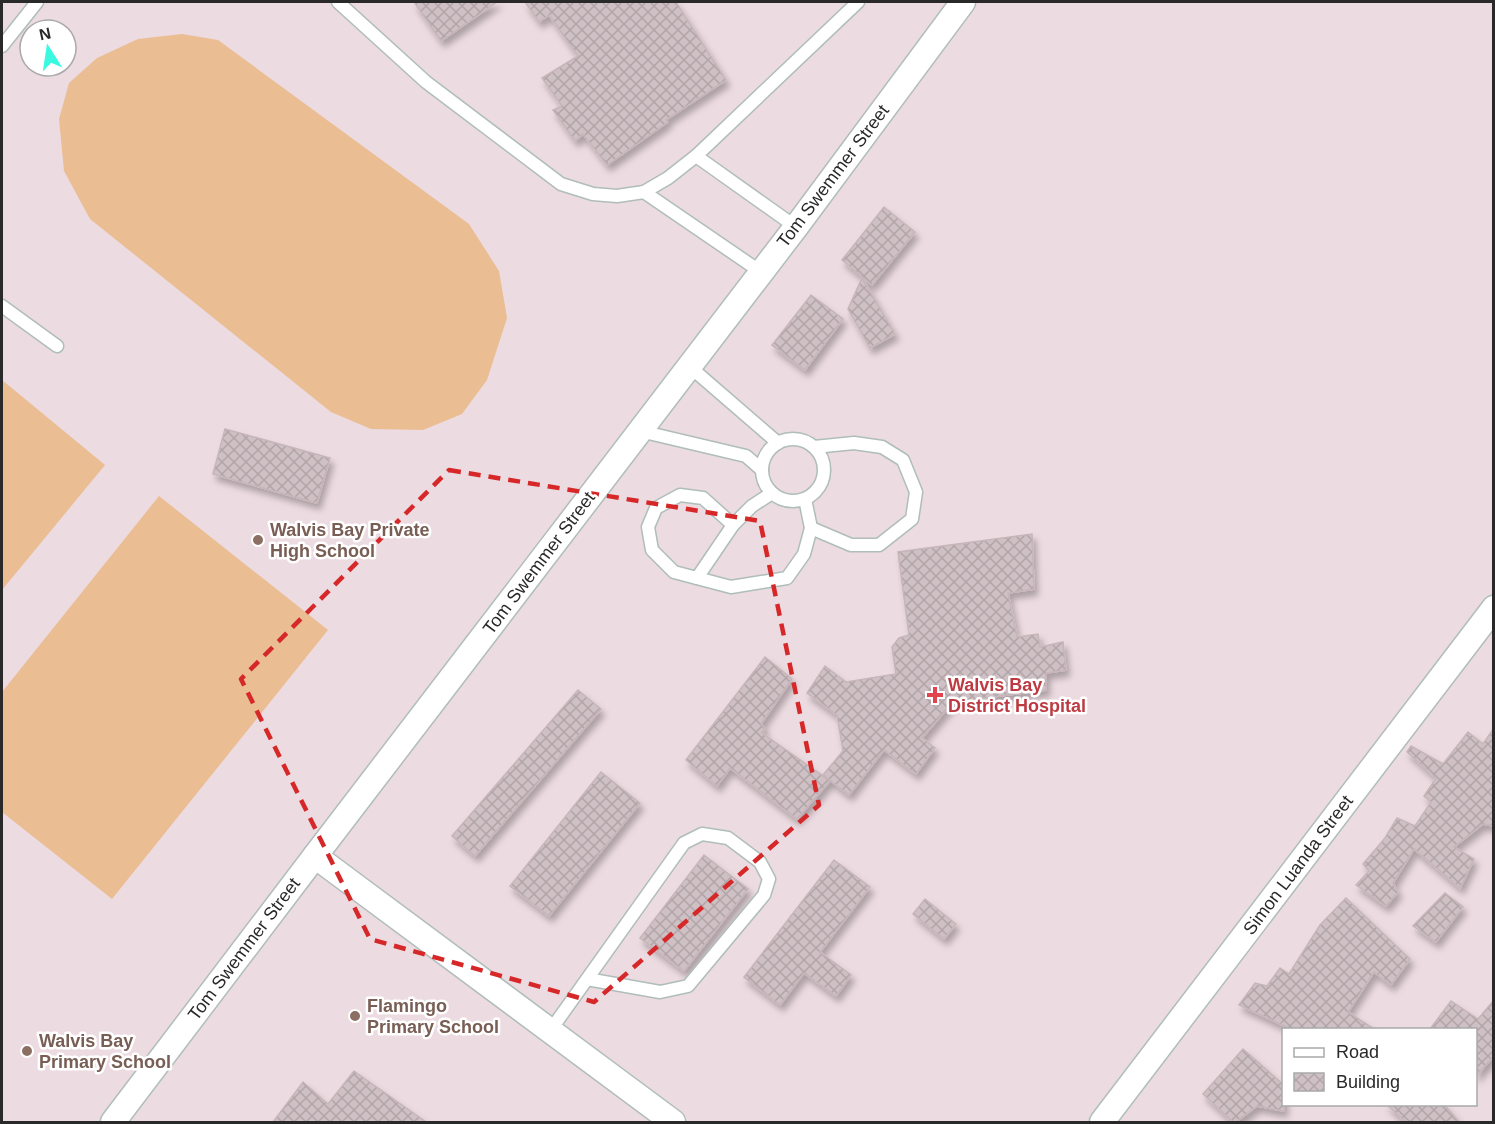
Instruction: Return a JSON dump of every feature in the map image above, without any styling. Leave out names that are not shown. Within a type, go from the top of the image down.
[{"type":"street","name":"Tom Swemmer Street","points":[[113,1122],[796,226],[963,2]]},
{"type":"street","name":"Simon Luanda Street","points":[[1102,1122],[1494,608]]},
{"type":"street","points":[[315,856],[673,1122]]},
{"type":"lane","points":[[2,46],[37,2]]},
{"type":"lane","points":[[338,2],[426,82],[561,184],[593,194],[617,196],[644,192],[668,178],[696,156],[858,2]]},
{"type":"lane","points":[[696,156],[796,226]]},
{"type":"lane","points":[[644,192],[761,272]]},
{"type":"lane","points":[[2,306],[57,346]]},
{"type":"lane","points":[[689,366],[778,443]]},
{"type":"lane","points":[[640,430],[746,456],[762,470]]},
{"type":"lane","points":[[791,439],[803,441],[814,447],[823,460],[824,476],[817,490],[805,499],[793,501],[782,499],[772,493],[764,482],[762,470],[766,454],[778,443],[791,439]]},
{"type":"lane","points":[[811,528],[851,545],[879,545],[912,519],[916,492],[903,460],[882,447],[854,443],[814,447]]},
{"type":"lane","points":[[697,578],[733,525],[752,506],[772,493]]},
{"type":"lane","points":[[733,525],[703,498],[680,495],[656,508],[648,527],[652,550],[674,572],[731,587],[787,578],[804,554],[811,528],[805,499]]},
{"type":"lane","points":[[550,1031],[684,843],[702,834],[728,838],[760,862],[769,879],[764,895],[688,986],[660,992],[587,980]]},
{"type":"highlighted area","points":[[449,470],[760,521],[819,805],[594,1002],[370,939],[241,679]]},
{"type":"shaded area","points":[[182,34],[218,40],[469,224],[499,271],[507,318],[487,380],[462,414],[423,430],[371,429],[331,412],[90,219],[64,171],[59,119],[69,83],[78,78],[78,75],[97,58],[138,39]]},
{"type":"shaded area","points":[[2,380],[105,465],[2,590]]},
{"type":"shaded area","points":[[159,496],[328,630],[112,899],[2,812],[2,692]]},
{"type":"building","points":[[414,2],[497,2],[441,41]]},
{"type":"building","points":[[525,2],[676,2],[726,80],[666,120],[668,122],[607,165],[583,134],[575,141],[553,110],[562,106],[542,78],[578,56],[549,15],[539,22]]},
{"type":"building","points":[[884,207],[915,232],[872,285],[842,260]]},
{"type":"building","points":[[862,278],[895,334],[870,348],[848,309]]},
{"type":"building","points":[[811,295],[843,319],[805,370],[772,345]]},
{"type":"building","points":[[225,429],[330,458],[317,503],[213,474]]},
{"type":"building","points":[[1032,534],[1034,589],[1008,593],[1017,637],[1038,634],[1040,647],[1063,642],[1066,670],[1046,673],[1046,690],[953,702],[922,738],[935,748],[916,774],[884,750],[849,795],[823,775],[843,751],[837,715],[807,693],[825,666],[846,682],[896,674],[892,647],[899,638],[909,635],[898,552]]},
{"type":"building","points":[[765,657],[792,679],[761,724],[765,728],[762,733],[830,781],[797,819],[730,768],[717,786],[686,760]]},
{"type":"building","points":[[578,690],[601,709],[475,856],[452,836]]},
{"type":"building","points":[[1494,728],[1494,826],[1483,824],[1454,847],[1474,859],[1460,888],[1414,849],[1393,883],[1398,892],[1386,906],[1356,885],[1369,871],[1363,864],[1385,838],[1397,818],[1415,826],[1431,802],[1424,796],[1436,778],[1407,752],[1411,746],[1443,764],[1468,732],[1483,744]]},
{"type":"building","points":[[601,772],[640,803],[549,916],[510,886]]},
{"type":"building","points":[[704,855],[748,889],[684,971],[640,938]]},
{"type":"building","points":[[834,860],[870,887],[820,952],[851,975],[836,996],[804,973],[780,1005],[744,977]]},
{"type":"building","points":[[1445,893],[1463,907],[1436,942],[1413,926]]},
{"type":"building","points":[[1346,898],[1410,959],[1391,985],[1374,972],[1348,1012],[1372,1028],[1289,1028],[1239,1005],[1255,983],[1267,986],[1280,968],[1289,974],[1320,925]]},
{"type":"building","points":[[925,899],[956,924],[944,939],[913,914]]},
{"type":"building","points":[[1494,1000],[1494,1056],[1477,1075],[1477,1028],[1431,1028],[1451,1001],[1478,1019]]},
{"type":"building","points":[[1243,1049],[1282,1083],[1284,1111],[1257,1106],[1233,1122],[1203,1094]]},
{"type":"building","points":[[354,1071],[426,1122],[273,1122],[303,1082],[328,1104]]},
{"type":"building","points":[[1388,1106],[1446,1106],[1459,1122],[1406,1122]]},
{"type":"place","name":"Walvis Bay Private High School","points":[[258,540]]},
{"type":"place","name":"Walvis Bay District Hospital","points":[[935,695]]},
{"type":"place","name":"Flamingo Primary School","points":[[355,1016]]},
{"type":"place","name":"Walvis Bay Primary School","points":[[27,1051]]}]
